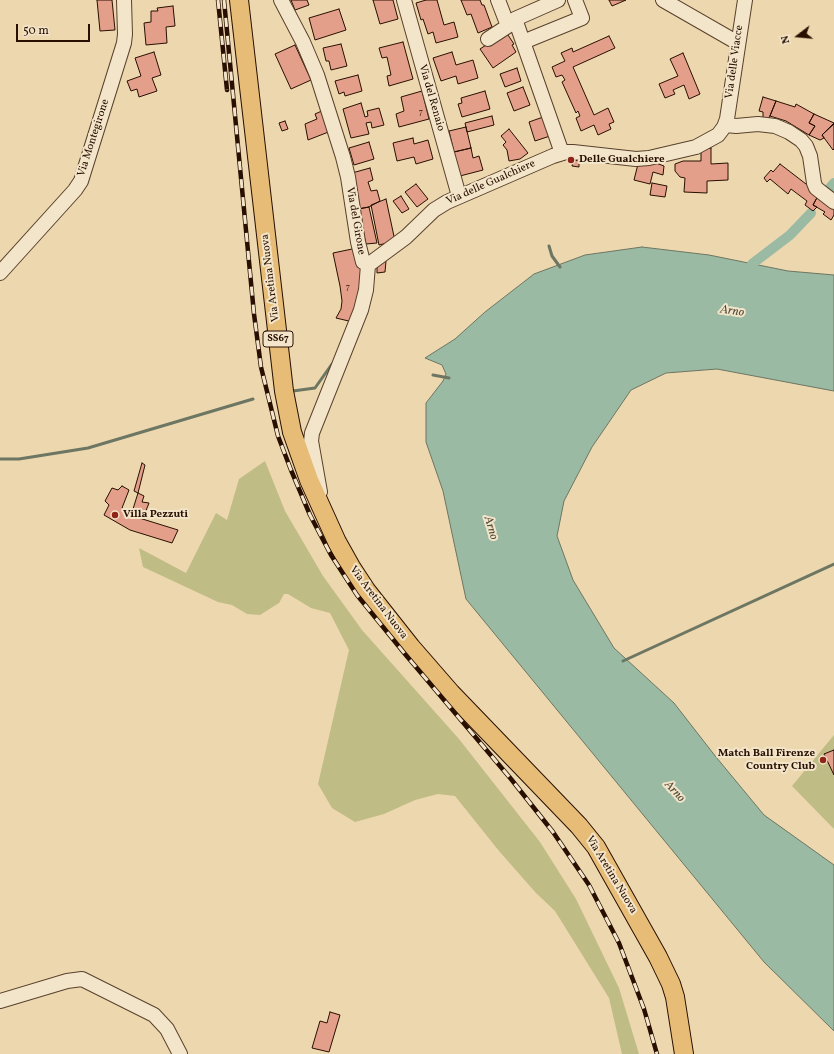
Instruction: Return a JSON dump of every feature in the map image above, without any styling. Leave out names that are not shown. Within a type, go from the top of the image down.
[{"type":"main road","name":"Via Aretina Nuova","points":[[239,0],[284,391],[294,439],[303,465],[337,542],[350,567],[366,590],[411,647],[460,702],[579,826],[596,847],[658,957],[671,984],[675,997],[684,1054]]},
{"type":"street","name":"Via Montegirone","points":[[0,273],[75,190],[81,181],[124,44],[124,0]]},
{"type":"street","name":"Via del Girone","points":[[281,0],[303,42],[317,75],[348,177],[358,242],[363,262],[368,265],[366,290],[361,310],[312,433],[311,441],[323,512]]},
{"type":"street","name":"Via del Renaio","points":[[404,0],[459,196]]},
{"type":"street","points":[[488,39],[508,26],[498,0]]},
{"type":"street","points":[[558,0],[515,19],[562,153]]},
{"type":"street","points":[[523,42],[582,18],[574,0]]},
{"type":"street","points":[[663,0],[738,43]]},
{"type":"street","name":"Via delle Viacce","points":[[726,124],[745,0]]},
{"type":"street","name":"Via delle Gualchiere","points":[[368,265],[406,236],[434,210],[459,196],[562,153],[573,152],[636,159],[649,158],[685,150],[703,144],[720,133],[726,124]]},
{"type":"street","points":[[726,124],[736,126],[764,124],[775,126],[789,132],[801,140],[806,146],[810,156],[816,188],[834,202]]},
{"type":"street","points":[[0,1001],[67,981],[82,979],[154,1015],[168,1029],[180,1054]]},
{"type":"shaded area","points":[[265,461],[285,511],[323,576],[362,630],[459,739],[540,842],[576,899],[619,988],[639,1054],[622,1054],[609,998],[555,911],[536,893],[499,851],[455,796],[438,794],[415,800],[384,814],[355,822],[332,808],[318,784],[349,650],[330,613],[311,608],[288,594],[284,594],[279,603],[260,615],[247,614],[232,605],[218,602],[143,567],[139,548],[186,573],[216,513],[227,520],[239,479]]},
{"type":"shaded area","name":"Match Ball Firenze Country Club","points":[[834,735],[834,829],[792,786]]},
{"type":"water","name":"Arno","points":[[642,247],[709,255],[788,271],[834,275],[834,391],[717,369],[666,373],[631,390],[592,447],[564,501],[557,536],[573,580],[614,648],[674,703],[764,815],[834,865],[834,1031],[764,962],[466,599],[443,491],[426,442],[426,403],[443,381],[446,374],[442,365],[425,358],[455,339],[485,312],[534,274],[585,255]]},
{"type":"building","points":[[97,0],[112,0],[115,30],[100,31]]},
{"type":"building","points":[[291,0],[307,0],[309,5],[295,10]]},
{"type":"building","points":[[373,0],[393,0],[398,19],[380,24]]},
{"type":"building","points":[[426,0],[437,0],[444,25],[454,22],[458,37],[436,43],[433,32],[428,34],[423,19],[421,20],[416,3]]},
{"type":"building","points":[[461,0],[480,0],[482,5],[484,5],[492,27],[478,33],[471,14],[467,15]]},
{"type":"building","points":[[609,0],[626,0],[612,6]]},
{"type":"building","points":[[173,6],[175,26],[166,27],[167,43],[146,45],[144,23],[151,22],[151,11],[158,11],[157,8]]},
{"type":"building","points":[[339,9],[346,30],[315,40],[309,18]]},
{"type":"building","points":[[506,32],[514,44],[512,45],[516,52],[493,68],[480,49]]},
{"type":"building","points":[[609,36],[615,48],[573,67],[594,115],[608,108],[614,122],[609,124],[611,129],[598,135],[594,125],[581,131],[576,118],[580,116],[578,111],[576,113],[562,82],[565,80],[562,75],[556,77],[552,67],[565,61],[561,53],[572,48],[573,52]]},
{"type":"building","points":[[403,42],[413,79],[389,86],[387,76],[391,75],[387,57],[382,58],[379,48]]},
{"type":"building","points":[[341,44],[347,66],[331,70],[329,61],[326,61],[323,48]]},
{"type":"building","points":[[295,45],[311,80],[291,89],[275,54]]},
{"type":"building","points":[[154,52],[161,75],[152,78],[157,91],[139,97],[137,89],[131,91],[127,81],[141,76],[135,58]]},
{"type":"building","points":[[452,52],[456,65],[473,60],[478,78],[458,84],[456,76],[441,81],[433,58]]},
{"type":"building","points":[[683,53],[700,94],[689,99],[684,85],[673,90],[675,94],[665,98],[659,84],[678,76],[670,59]]},
{"type":"building","points":[[517,68],[521,81],[505,87],[500,74]]},
{"type":"building","points":[[358,75],[362,91],[345,96],[344,92],[339,94],[335,81]]},
{"type":"building","points":[[523,87],[530,105],[514,111],[507,93]]},
{"type":"building","points":[[422,91],[429,119],[399,127],[396,114],[404,111],[401,97]]},
{"type":"building","points":[[485,91],[490,109],[462,117],[458,104],[462,103],[461,98]]},
{"type":"building","points":[[763,97],[776,101],[769,118],[763,118],[763,112],[759,111]]},
{"type":"building","points":[[776,101],[795,107],[796,104],[814,114],[809,123],[815,126],[809,135],[786,121],[770,116]]},
{"type":"building","points":[[361,103],[365,117],[368,116],[367,111],[379,108],[384,125],[372,128],[371,122],[366,123],[369,134],[351,138],[343,109]]},
{"type":"building","points":[[324,110],[331,131],[308,140],[305,124],[317,119],[315,114]]},
{"type":"building","points":[[814,114],[834,123],[822,135],[824,138],[820,140],[809,135],[815,126],[809,123]]},
{"type":"building","points":[[492,116],[494,125],[467,132],[465,123]]},
{"type":"building","points":[[546,116],[553,135],[535,141],[529,122]]},
{"type":"building","points":[[285,121],[288,129],[282,131],[279,123]]},
{"type":"building","points":[[834,124],[834,149],[833,150],[822,135]]},
{"type":"building","points":[[466,127],[471,148],[454,152],[449,131]]},
{"type":"building","points":[[509,129],[528,153],[520,159],[509,161],[507,150],[503,145],[506,142],[501,136]]},
{"type":"building","points":[[413,138],[414,144],[428,140],[433,159],[416,164],[414,157],[397,161],[393,143]]},
{"type":"building","points":[[369,142],[374,159],[354,165],[349,148]]},
{"type":"building","points":[[471,148],[473,158],[479,156],[483,170],[460,176],[454,152]]},
{"type":"building","points":[[711,148],[711,164],[728,163],[728,180],[707,181],[707,193],[684,192],[685,178],[680,177],[675,171],[675,164],[683,161],[701,161],[701,150]]},
{"type":"building","points":[[573,160],[579,161],[579,167],[572,166]]},
{"type":"building","points":[[653,162],[664,166],[663,175],[653,172],[650,184],[634,180],[638,164]]},
{"type":"building","points":[[780,164],[819,194],[813,205],[817,207],[813,211],[805,205],[807,201],[791,189],[788,194],[770,179],[767,182],[764,178],[771,170],[773,172]]},
{"type":"building","points":[[370,168],[373,180],[368,182],[371,191],[377,190],[380,201],[369,207],[358,209],[352,173]]},
{"type":"building","points":[[652,183],[667,186],[665,197],[650,195]]},
{"type":"building","points":[[416,184],[428,199],[417,207],[405,192]]},
{"type":"building","points":[[819,194],[834,206],[834,215],[831,220],[823,214],[825,212],[813,205]]},
{"type":"building","points":[[401,196],[409,209],[402,213],[393,201]]},
{"type":"building","points":[[386,199],[395,241],[379,245],[371,205]]},
{"type":"building","points":[[369,207],[377,243],[366,244],[358,209]]},
{"type":"building","points":[[357,248],[364,280],[353,322],[336,318],[341,309],[342,301],[333,253]]},
{"type":"building","points":[[382,261],[386,261],[385,272],[377,273],[377,268]]},
{"type":"building","points":[[142,463],[145,465],[138,493],[134,491]]},
{"type":"building","name":"Villa Pezzuti","points":[[122,486],[129,490],[122,508],[127,511],[126,515],[178,530],[172,543],[130,530],[104,515],[109,505],[105,501],[112,488],[118,490]]},
{"type":"building","points":[[138,493],[144,496],[142,502],[149,503],[145,513],[133,509]]},
{"type":"building","points":[[834,750],[834,775],[824,754]]},
{"type":"building","points":[[330,1012],[340,1015],[329,1052],[312,1048],[320,1021],[327,1023]]},
{"type":"waterway","points":[[827,191],[834,183]]},
{"type":"waterway","points":[[752,264],[790,235],[811,213]]},
{"type":"waterway","points":[[549,246],[552,256],[560,267]]},
{"type":"waterway","points":[[293,391],[315,388],[332,364]]},
{"type":"waterway","points":[[433,375],[449,378]]},
{"type":"waterway","points":[[0,459],[19,459],[88,448],[253,399]]},
{"type":"waterway","points":[[623,661],[834,564]]},
{"type":"railway","points":[[218,0],[227,90]]},
{"type":"railway","points":[[224,0],[254,314],[261,367],[278,436],[291,470],[310,515],[331,555],[357,595],[511,779],[553,832],[589,885],[619,943],[644,1009],[657,1054]]},
{"type":"place","name":"Delle Gualchiere","points":[[571,160]]},
{"type":"place","name":"Villa Pezzuti","points":[[115,515]]},
{"type":"place","name":"Match Ball Firenze Country Club","points":[[823,760]]}]
